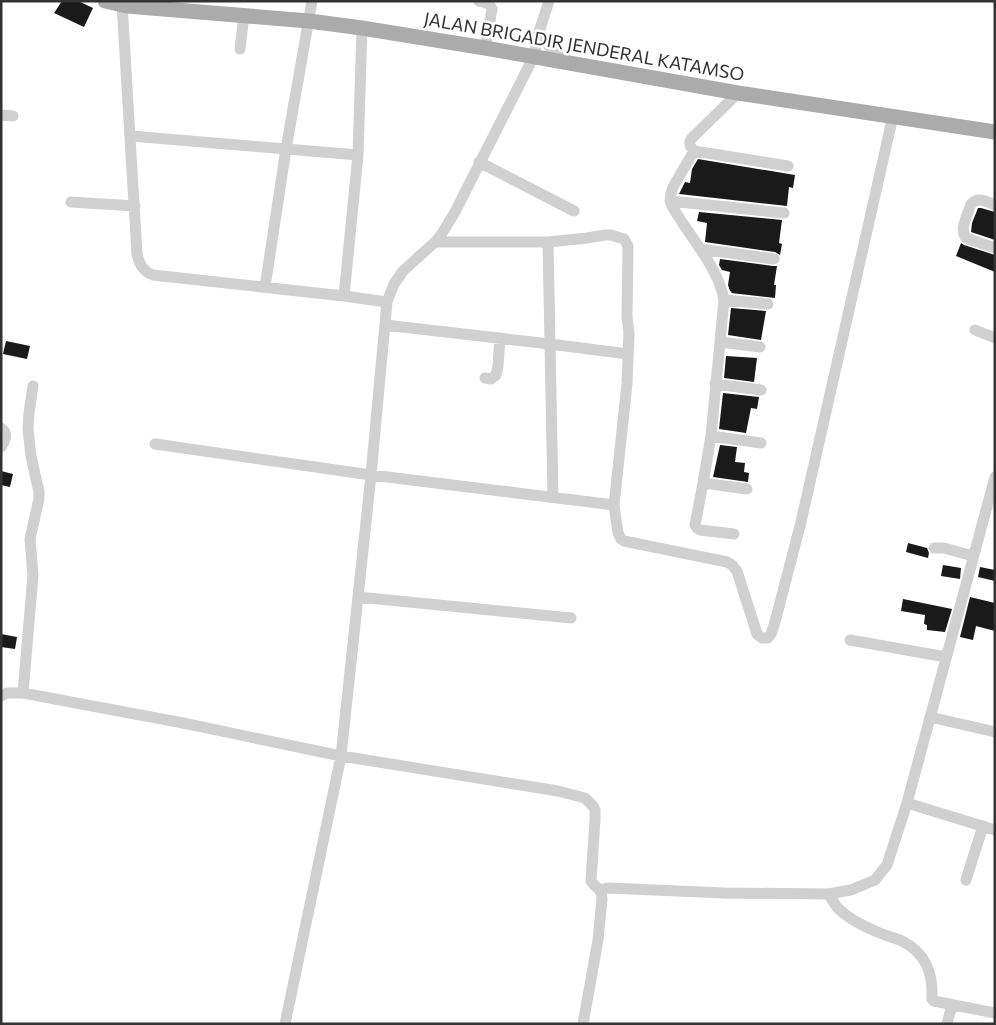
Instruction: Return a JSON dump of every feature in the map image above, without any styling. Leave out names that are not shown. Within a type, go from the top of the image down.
[{"type":"main road","name":"JALAN BRIGADIR JENDERAL KATAMSO","points":[[105,1],[362,28],[534,56],[738,93],[995,132]]},
{"type":"street","points":[[265,287],[286,149],[312,1]]},
{"type":"street","points":[[479,1],[489,4],[492,9],[485,48]]},
{"type":"street","points":[[285,1024],[341,756],[371,474],[386,302],[394,284],[403,271],[435,242],[455,212],[534,56],[549,1]]},
{"type":"street","points":[[126,4],[138,260],[148,273],[386,302]]},
{"type":"street","points":[[240,49],[244,15]]},
{"type":"street","points":[[344,296],[358,155],[362,28]]},
{"type":"street","points":[[539,32],[552,50],[567,62]]},
{"type":"street","points":[[738,93],[691,140],[690,146],[694,150],[788,166]]},
{"type":"street","points":[[435,242],[548,242],[606,235],[618,236],[624,239],[628,246],[628,354],[627,384],[614,505],[618,533],[621,539],[624,540],[727,562],[732,565],[737,571],[757,634],[764,639],[768,638],[771,634],[801,522],[893,116]]},
{"type":"street","points":[[131,136],[358,155]]},
{"type":"street","points":[[694,150],[673,187],[670,202],[719,281],[724,300],[711,436],[695,525],[700,530],[734,534]]},
{"type":"street","points":[[480,162],[574,211]]},
{"type":"street","points":[[995,205],[980,200],[974,201],[971,204],[962,231],[966,238],[995,248]]},
{"type":"street","points":[[71,202],[135,206]]},
{"type":"street","points":[[670,202],[784,213]]},
{"type":"street","points":[[548,242],[553,497]]},
{"type":"street","points":[[700,249],[774,259]]},
{"type":"street","points":[[724,300],[768,304]]},
{"type":"street","points":[[385,325],[628,354]]},
{"type":"street","points":[[975,330],[995,338]]},
{"type":"street","points":[[486,378],[491,379],[496,375],[500,338]]},
{"type":"street","points":[[720,342],[760,347]]},
{"type":"street","points":[[715,384],[761,390]]},
{"type":"street","points":[[23,693],[33,575],[30,539],[39,499],[28,429],[34,386]]},
{"type":"street","points":[[1,428],[6,435],[1,448]]},
{"type":"street","points":[[711,436],[761,443]]},
{"type":"street","points":[[155,444],[614,505]]},
{"type":"street","points":[[597,888],[724,893],[828,894],[851,890],[875,880],[886,865],[907,803],[995,477]]},
{"type":"street","points":[[703,483],[747,489]]},
{"type":"street","points":[[934,548],[944,548],[973,556]]},
{"type":"street","points":[[358,597],[571,618]]},
{"type":"street","points":[[850,640],[946,657]]},
{"type":"street","points":[[1,696],[7,693],[23,693],[183,723],[341,756],[558,791],[585,798],[593,806],[595,820],[590,881],[602,894],[602,899],[598,940],[582,1024]]},
{"type":"street","points":[[930,717],[995,732]]},
{"type":"street","points":[[907,803],[995,830]]},
{"type":"street","points":[[966,880],[983,826]]},
{"type":"street","points":[[828,894],[837,907],[860,924],[900,941],[920,954],[932,980],[932,999],[934,1001],[995,1012]]},
{"type":"street","points":[[947,1024],[952,1005]]},
{"type":"building","points":[[62,1],[78,1],[93,8],[84,27],[54,13]]},
{"type":"building","points":[[698,159],[795,175],[793,188],[789,187],[787,206],[679,194],[685,182],[690,183],[692,169]]},
{"type":"building","points":[[978,208],[995,212],[995,240],[971,232],[972,223]]},
{"type":"building","points":[[699,212],[782,220],[779,243],[782,244],[780,255],[775,252],[705,242],[707,223],[697,221]]},
{"type":"building","points":[[961,243],[995,255],[995,272],[956,256]]},
{"type":"building","points":[[720,259],[777,266],[774,285],[776,285],[775,298],[731,293],[728,285],[730,272],[722,270],[719,265]]},
{"type":"building","points":[[731,308],[766,311],[761,340],[728,335]]},
{"type":"building","points":[[6,341],[30,346],[27,359],[3,354]]},
{"type":"building","points":[[726,356],[757,358],[754,382],[724,378]]},
{"type":"building","points":[[723,393],[759,397],[757,409],[751,408],[746,433],[719,429]]},
{"type":"building","points":[[720,445],[737,447],[735,462],[745,463],[744,472],[749,473],[748,482],[713,477]]},
{"type":"building","points":[[1,471],[13,474],[10,487],[1,485]]},
{"type":"building","points":[[908,543],[927,548],[928,558],[906,552]]},
{"type":"building","points":[[943,565],[961,568],[960,579],[941,576]]},
{"type":"building","points":[[980,567],[995,570],[995,581],[978,577]]},
{"type":"building","points":[[970,597],[995,603],[995,631],[976,626],[973,640],[960,637]]},
{"type":"building","points":[[903,599],[952,609],[945,632],[927,630],[927,625],[924,624],[925,615],[901,611]]},
{"type":"building","points":[[1,634],[17,637],[15,649],[1,647]]}]
